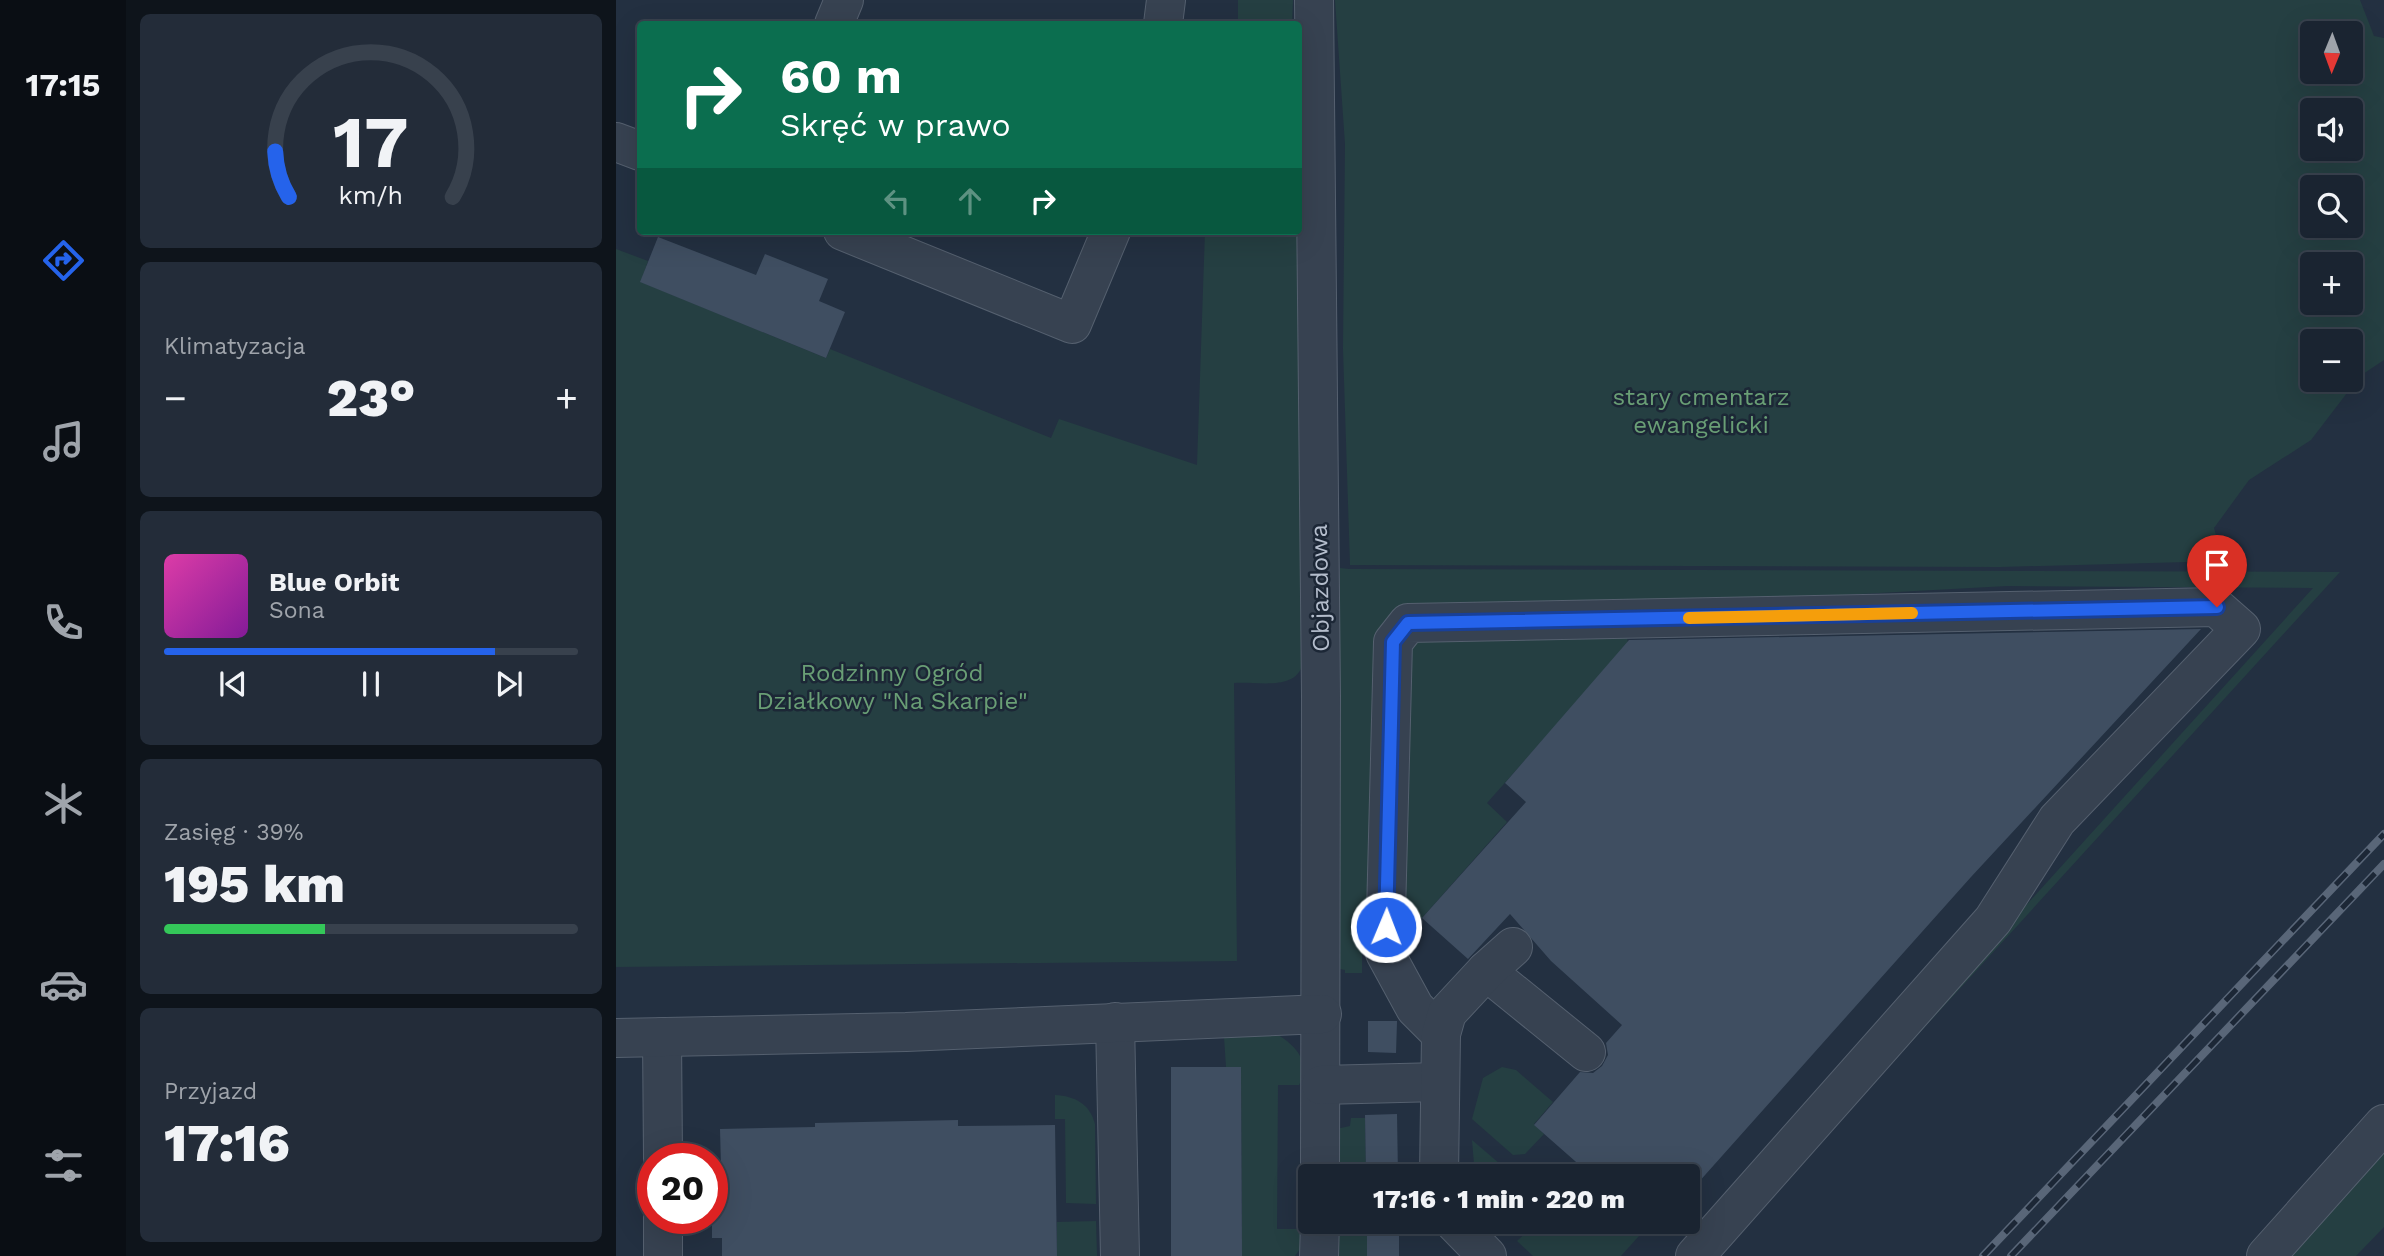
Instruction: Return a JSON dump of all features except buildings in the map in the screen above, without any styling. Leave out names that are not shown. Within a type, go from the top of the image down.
[{"type":"street","points":[[835,21],[844,0]]},
{"type":"street","points":[[1163,21],[1166,0]]},
{"type":"street","name":"Objazdowa","points":[[1314,0],[1322,1014],[1320,1164]]},
{"type":"street","points":[[616,142],[637,150]]},
{"type":"street","points":[[853,235],[1072,324],[1109,235]]},
{"type":"street","points":[[1441,1034],[1415,1008],[1385,953],[1393,642],[1408,623],[2217,607],[2241,629],[2057,820],[1993,920],[1695,1256]]},
{"type":"street","points":[[1438,1164],[1441,1034],[1447,1013],[1500,959],[1587,1052]]},
{"type":"street","points":[[616,1038],[906,1032],[1322,1014]]},
{"type":"street","points":[[1115,1022],[1121,1256]]},
{"type":"street","points":[[662,1037],[663,1143]]},
{"type":"street","points":[[1321,1084],[1440,1082]]},
{"type":"street","points":[[2266,1256],[2384,1124]]},
{"type":"street","points":[[663,1234],[663,1256]]},
{"type":"street","points":[[1319,1256],[1320,1234]]},
{"type":"street","points":[[1466,1234],[1487,1256]]},
{"type":"green space","points":[[1238,0],[1293,0],[1292,21],[1238,21]]},
{"type":"green space","name":"stary cmentarz ewangelicki","points":[[1335,0],[2360,0],[2374,36],[2384,38],[2384,360],[2363,374],[2363,329],[2300,329],[2300,392],[2348,392],[2311,440],[2249,480],[2214,528],[2223,561],[2000,567],[1350,565],[1343,349],[1345,144]]},
{"type":"green space","name":"Rodzinny Ogród Działkowy \"Na Skarpie\"","points":[[1205,235],[1297,235],[1303,662],[1300,671],[1285,681],[1234,683],[1237,961],[616,967],[616,249],[648,261],[641,282],[826,358],[830,349],[1051,438],[1059,419],[1197,465]]},
{"type":"green space","points":[[1340,568],[2340,572],[1716,1256],[1709,1256],[2313,588],[2007,586],[1623,607],[1628,644],[1487,803],[1507,822],[1422,918],[1362,919],[1362,973],[1345,973],[1345,970],[1340,969]]},
{"type":"green space","points":[[1273,1032],[1294,1047],[1302,1061],[1303,1077],[1299,1085],[1278,1085],[1277,1229],[1298,1229],[1298,1234],[1303,1234],[1300,1249],[1295,1256],[1242,1256],[1241,1067],[1226,1067],[1224,1037]]},
{"type":"green space","points":[[1502,1067],[1516,1070],[1553,1102],[1534,1124],[1544,1134],[1525,1154],[1513,1155],[1472,1119],[1483,1078]]},
{"type":"green space","points":[[1055,1095],[1081,1102],[1093,1117],[1096,1204],[1066,1203],[1065,1119],[1055,1119]]},
{"type":"green space","points":[[1351,1118],[1365,1118],[1366,1164],[1336,1164],[1336,1129],[1350,1126]]},
{"type":"green space","points":[[1472,1140],[1500,1164],[1474,1164]]},
{"type":"green space","points":[[2384,1150],[2384,1227],[2356,1256],[2287,1256]]},
{"type":"green space","points":[[1096,1221],[1097,1256],[1057,1256],[1057,1222]]},
{"type":"green space","points":[[1336,1234],[1367,1234],[1367,1256],[1336,1256]]},
{"type":"green space","points":[[1524,1234],[1641,1234],[1621,1256],[1533,1256],[1517,1241]]},
{"type":"railway","points":[[1983,1256],[2384,834]]},
{"type":"railway","points":[[2011,1256],[2384,864]]},
{"type":"slow traffic","points":[[1689,618],[1912,613]]},
{"type":"route","points":[[1386,927],[1393,642],[1408,623],[2217,607]]}]
